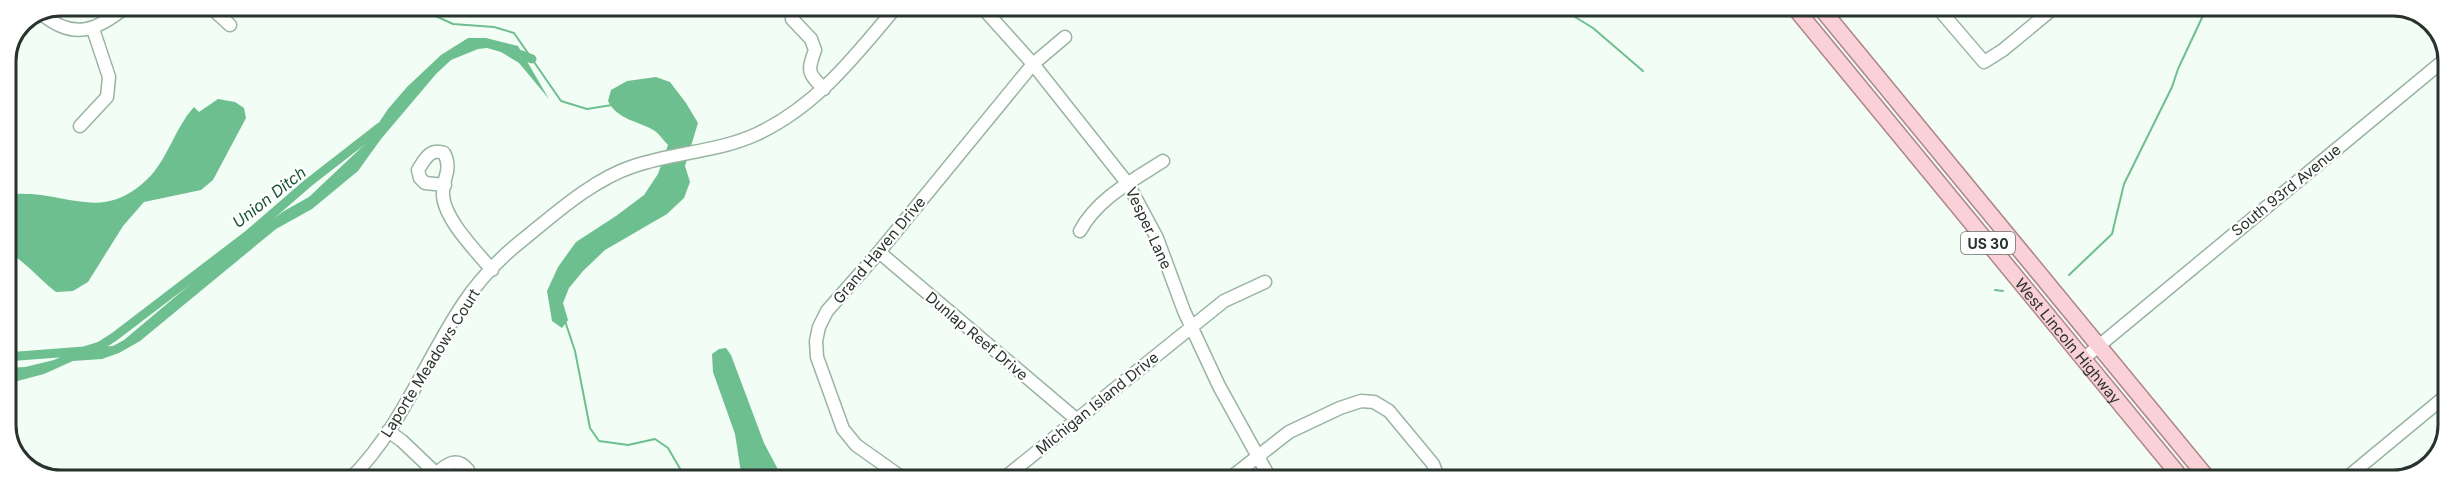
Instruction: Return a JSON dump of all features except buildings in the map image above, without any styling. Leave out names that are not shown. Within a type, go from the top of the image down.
[{"type":"main road","name":"West Lincoln Highway","points":[[1801,16],[2175,470]]},
{"type":"main road","name":"West Lincoln Highway","points":[[1827,16],[2201,470]]},
{"type":"street","points":[[49,18],[63,27],[93,29],[115,16]]},
{"type":"street","points":[[220,16],[230,25]]},
{"type":"street","points":[[793,16],[792,19],[811,39],[815,50],[809,66],[810,75],[824,89]]},
{"type":"street","name":"Laporte Meadows Court","points":[[360,470],[388,431],[464,303],[523,239],[593,186],[637,165],[709,149],[757,134],[803,107],[839,75],[889,16]]},
{"type":"street","name":"Vesper Lane","points":[[990,16],[1034,64],[1128,184],[1157,238],[1191,327],[1219,386],[1265,470]]},
{"type":"street","points":[[1945,16],[1984,62],[2044,16]]},
{"type":"street","points":[[80,126],[107,97],[109,76],[93,29]]},
{"type":"street","name":"Grand Haven Drive","points":[[892,470],[856,444],[843,429],[817,357],[818,334],[827,310],[879,252],[1034,64],[1065,37]]},
{"type":"street","name":"South 93rd Avenue","points":[[2083,358],[2438,65]]},
{"type":"street","points":[[1080,231],[1089,214],[1100,203],[1163,161]]},
{"type":"street","points":[[445,185],[443,194],[447,211],[492,270]]},
{"type":"street","name":"Dunlap Reef Drive","points":[[879,252],[1076,419]]},
{"type":"street","name":"Michigan Island Drive","points":[[1014,470],[1224,301],[1265,282]]},
{"type":"street","points":[[1240,470],[1289,432],[1347,405],[1368,401],[1382,406],[1396,418],[1433,464],[1435,470]]},
{"type":"street","points":[[2356,470],[2438,402]]},
{"type":"street","points":[[388,431],[433,470]]},
{"type":"street","points":[[443,470],[446,465],[455,461],[463,463],[468,470]]},
{"type":"shaded area","points":[[468,38],[486,38],[518,46],[549,99],[519,63],[501,52],[487,48],[478,49],[451,60],[436,74],[381,139],[358,171],[312,209],[276,229],[140,341],[119,353],[102,359],[73,361],[44,374],[17,381],[17,367],[54,360],[80,348],[113,346],[124,340],[238,244],[284,211],[309,197],[364,145],[388,109],[407,87],[441,55]]},
{"type":"shaded area","points":[[656,77],[670,82],[698,123],[685,166],[690,182],[684,198],[667,214],[605,250],[583,271],[569,288],[563,303],[568,320],[562,328],[552,321],[547,291],[558,267],[576,242],[644,195],[658,174],[668,145],[655,131],[617,112],[608,101],[611,90],[627,81]]},
{"type":"shaded area","points":[[218,99],[235,102],[244,108],[246,118],[213,180],[201,190],[144,202],[123,226],[88,282],[73,291],[56,292],[17,257],[16,194],[89,202],[115,200],[128,194],[151,176],[187,116],[194,107],[199,112]]},
{"type":"shaded area","points":[[726,348],[731,355],[764,443],[778,470],[741,470],[735,434],[713,372],[712,354],[719,349]]},
{"type":"waterway","points":[[436,16],[453,24],[494,27],[514,33],[561,101],[587,109],[612,105]]},
{"type":"waterway","points":[[1573,16],[1593,28],[1643,71]]},
{"type":"waterway","points":[[2069,275],[2112,234],[2124,184],[2172,87],[2203,16]]},
{"type":"waterway","name":"Union Ditch","points":[[516,53],[532,59]]},
{"type":"waterway","name":"Union Ditch","points":[[17,356],[84,351],[100,346],[249,234],[308,183],[380,127]]},
{"type":"waterway","points":[[1995,290],[2003,291]]},
{"type":"waterway","points":[[565,321],[575,351],[590,428],[599,441],[628,445],[655,439],[668,448],[681,470]]}]
